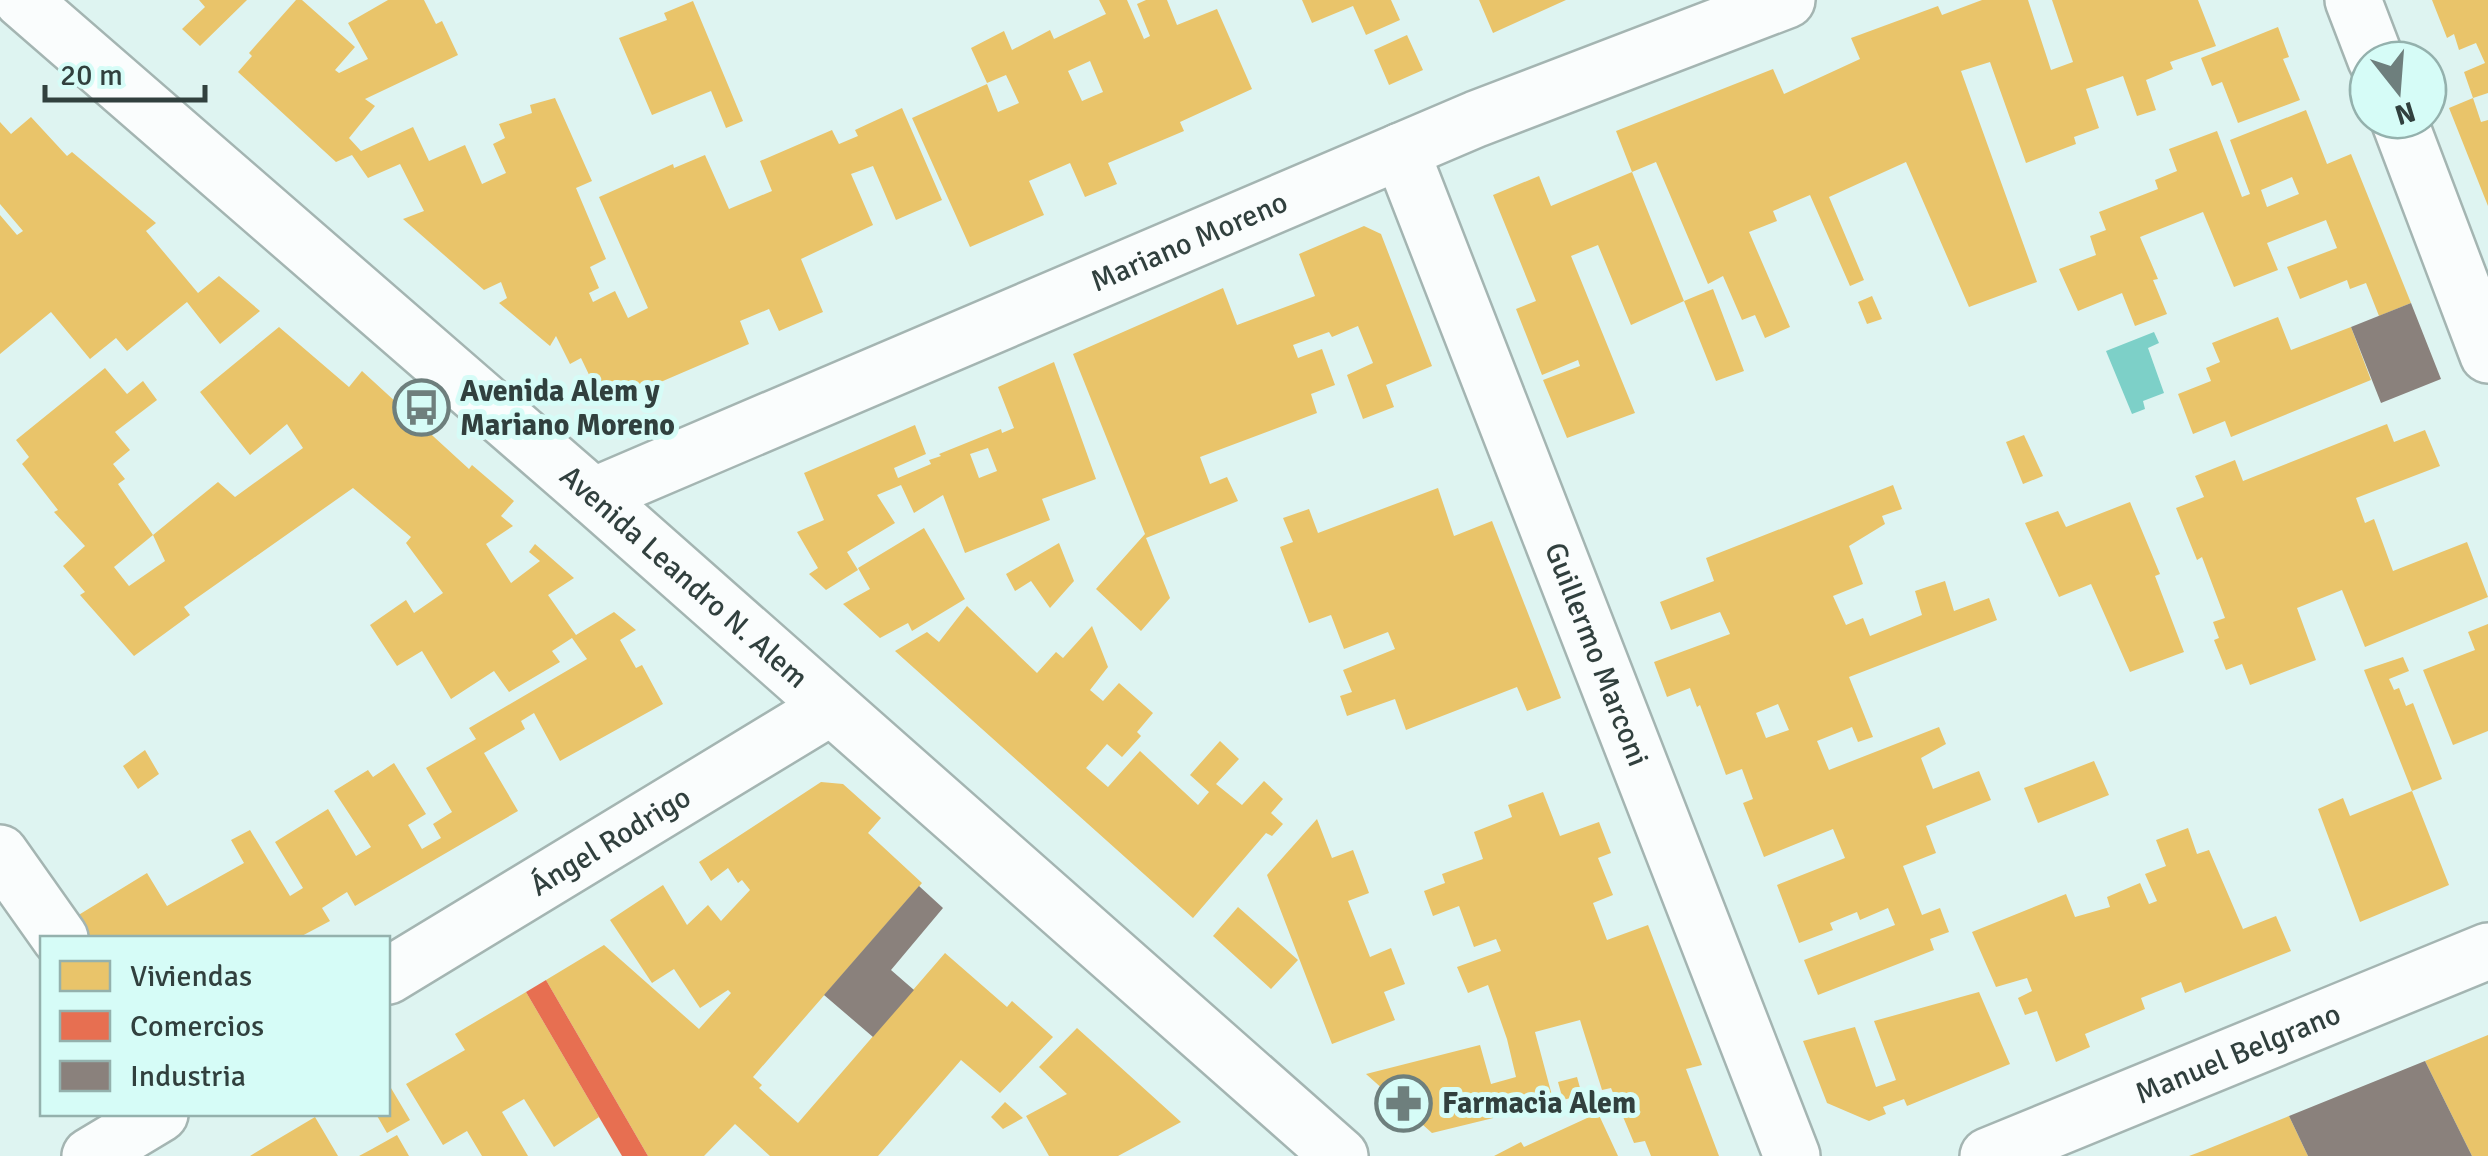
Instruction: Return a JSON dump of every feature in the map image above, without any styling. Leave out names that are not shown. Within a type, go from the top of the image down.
[{"type":"street","name":"Avenida Leandro N. Alem","points":[[22,0],[593,496],[1340,1156]]},
{"type":"street","name":"Mariano Moreno","points":[[593,496],[1476,118],[1787,0]]},
{"type":"street","points":[[2353,0],[2368,40]]},
{"type":"street","points":[[2406,140],[2488,356]]},
{"type":"street","name":"Guillermo Marconi","points":[[1401,151],[1792,1156]]},
{"type":"street","name":"Ángel Rodrigo","points":[[390,975],[831,707]]},
{"type":"street","points":[[0,853],[59,936]]},
{"type":"street","name":"Manuel Belgrano","points":[[1988,1156],[2488,951]]},
{"type":"street","points":[[90,1156],[157,1116]]},
{"type":"water","points":[[2154,332],[2159,343],[2148,348],[2164,393],[2143,401],[2145,409],[2132,414],[2106,351]]},
{"type":"building: Viviendas","points":[[199,0],[247,0],[200,46],[182,29],[205,7]]},
{"type":"building: Viviendas","points":[[296,0],[302,0],[355,47],[335,70],[339,73],[368,59],[348,23],[388,0],[424,0],[436,24],[442,21],[458,55],[365,99],[375,106],[349,138],[361,151],[413,127],[429,161],[465,145],[482,184],[506,173],[493,144],[505,138],[499,124],[532,113],[530,105],[555,98],[592,181],[576,188],[606,259],[590,267],[599,288],[589,293],[593,302],[615,291],[628,318],[648,308],[599,197],[673,164],[674,168],[705,155],[729,209],[772,191],[760,161],[832,130],[839,144],[858,136],[855,130],[902,108],[942,200],[896,220],[873,166],[851,174],[873,225],[801,259],[823,312],[779,331],[769,309],[740,321],[749,344],[642,390],[593,383],[581,358],[570,364],[556,336],[550,346],[499,303],[507,298],[501,282],[484,290],[403,219],[424,211],[400,164],[368,178],[352,155],[336,162],[238,72],[252,56],[249,53]]},
{"type":"building: Viviendas","points":[[1099,0],[1127,0],[1144,39],[1150,36],[1137,4],[1146,0],[1167,0],[1177,25],[1217,9],[1252,89],[1180,122],[1184,131],[1108,163],[1117,184],[1085,197],[1070,163],[1029,181],[1044,215],[970,247],[912,118],[987,84],[998,112],[1019,103],[1006,75],[987,83],[971,48],[1004,31],[1012,50],[1050,30],[1054,39],[1106,14]],"holes":[[[1090,61],[1103,92],[1082,101],[1068,71]]]},
{"type":"building: Viviendas","points":[[1302,0],[1391,0],[1400,20],[1366,35],[1353,6],[1312,23]]},
{"type":"building: Viviendas","points":[[1479,0],[1566,0],[1493,33]]},
{"type":"building: Viviendas","points":[[1982,0],[2028,0],[2051,70],[2073,62],[2052,0],[2198,0],[2216,46],[2170,62],[2173,69],[2146,80],[2156,110],[2137,116],[2123,76],[2086,89],[2099,128],[2074,137],[2076,144],[2026,163],[1990,62],[1961,71],[2037,282],[1969,307],[1906,162],[1829,197],[1864,280],[1850,286],[1810,195],[1773,211],[1777,221],[1749,232],[1790,327],[1765,338],[1755,315],[1742,320],[1723,276],[1708,284],[1656,162],[1632,172],[1616,131],[1773,69],[1784,94],[1860,59],[1851,38],[1938,6],[1942,15]]},
{"type":"building: Viviendas","points":[[2432,0],[2488,0],[2488,93],[2473,98],[2464,72],[2485,63],[2476,43],[2459,50],[2454,34],[2447,38]]},
{"type":"building: Viviendas","points":[[693,1],[743,121],[726,128],[711,91],[652,115],[619,38],[667,20],[664,13]]},
{"type":"building: Viviendas","points":[[2278,27],[2289,57],[2283,59],[2300,100],[2238,123],[2222,82],[2212,86],[2201,58]]},
{"type":"building: Viviendas","points":[[1407,35],[1423,70],[1389,85],[1374,50]]},
{"type":"building: Viviendas","points":[[2473,98],[2481,122],[2488,120],[2488,206],[2449,108]]},
{"type":"building: Viviendas","points":[[2306,110],[2327,164],[2351,154],[2411,303],[2379,316],[2366,283],[2350,289],[2347,280],[2300,299],[2287,267],[2337,248],[2326,220],[2267,243],[2278,270],[2234,287],[2203,212],[2140,237],[2158,279],[2153,280],[2167,314],[2135,326],[2122,293],[2078,311],[2059,269],[2096,255],[2090,236],[2106,230],[2099,212],[2158,189],[2155,180],[2177,171],[2169,149],[2217,131],[2242,197],[2250,194],[2230,140]],"holes":[[[2292,177],[2299,194],[2267,207],[2261,190]]]},
{"type":"building: Viviendas","points":[[31,117],[67,156],[72,152],[156,223],[146,231],[198,293],[219,276],[260,311],[220,344],[187,302],[127,351],[116,338],[90,359],[51,312],[0,354],[0,215],[17,235],[23,231],[0,204],[0,122],[11,134]]},
{"type":"building: Viviendas","points":[[1632,172],[1684,301],[1631,325],[1598,245],[1571,256],[1635,413],[1567,438],[1543,380],[1580,366],[1578,360],[1542,375],[1516,309],[1536,301],[1493,195],[1539,176],[1551,206]]},
{"type":"building: Viviendas","points":[[1364,226],[1381,234],[1432,366],[1386,385],[1394,407],[1363,419],[1347,375],[1373,363],[1358,326],[1332,337],[1329,332],[1293,345],[1298,358],[1322,349],[1335,385],[1311,394],[1317,413],[1200,457],[1210,484],[1227,477],[1238,501],[1146,538],[1170,598],[1141,631],[1096,589],[1145,534],[1073,354],[1223,288],[1237,325],[1315,296],[1299,254]]},
{"type":"building: Viviendas","points":[[1713,289],[1744,371],[1716,381],[1684,301]]},
{"type":"building: Viviendas","points":[[1872,296],[1882,319],[1867,324],[1858,302]]},
{"type":"building: Viviendas","points":[[2278,317],[2291,350],[2351,327],[2371,380],[2231,437],[2225,421],[2193,434],[2178,394],[2211,381],[2206,368],[2220,362],[2212,343]]},
{"type":"building: Viviendas","points":[[279,327],[349,387],[362,371],[469,469],[472,465],[514,501],[501,516],[513,526],[486,544],[511,583],[540,561],[529,552],[535,544],[574,578],[548,595],[576,635],[614,612],[636,630],[620,640],[636,668],[642,665],[663,704],[560,761],[534,713],[521,721],[525,729],[484,753],[518,811],[355,906],[347,892],[322,908],[330,921],[302,936],[85,936],[72,919],[147,873],[167,906],[244,863],[231,840],[250,830],[290,896],[303,888],[275,842],[328,809],[356,856],[371,847],[334,791],[368,770],[373,777],[394,763],[426,814],[408,825],[422,849],[441,838],[433,824],[452,812],[426,768],[476,739],[469,728],[587,659],[572,638],[552,651],[560,662],[509,692],[494,671],[451,699],[422,651],[397,666],[370,625],[406,600],[414,613],[443,593],[406,543],[411,537],[353,488],[184,607],[190,615],[134,656],[80,595],[85,592],[63,566],[85,546],[54,512],[58,510],[22,464],[29,457],[16,440],[105,368],[127,394],[143,381],[157,400],[115,432],[130,450],[113,464],[125,479],[118,484],[153,535],[218,482],[235,497],[303,448],[287,424],[250,455],[200,392]],"holes":[[[153,535],[165,561],[129,586],[114,567]]]},
{"type":"building: Viviendas","points":[[1054,362],[1096,479],[1042,499],[1050,520],[965,553],[943,495],[914,513],[901,485],[877,495],[895,523],[847,552],[858,570],[826,590],[809,574],[818,568],[797,532],[824,520],[804,473],[915,425],[926,454],[894,468],[898,478],[931,464],[929,460],[939,454],[1001,429],[1002,433],[1014,428],[998,387]],"holes":[[[988,448],[997,471],[979,478],[970,454]]]},
{"type":"building: Viviendas","points":[[2387,424],[2394,442],[2425,430],[2440,466],[2356,498],[2365,523],[2374,519],[2393,571],[2467,542],[2488,597],[2365,647],[2342,590],[2297,608],[2316,660],[2250,685],[2242,664],[2226,670],[2214,640],[2219,638],[2213,622],[2225,618],[2202,557],[2197,560],[2176,508],[2204,497],[2195,476],[2235,460],[2243,481]]},
{"type":"building: Viviendas","points":[[2024,435],[2043,476],[2023,484],[2006,442]]},
{"type":"building: Viviendas","points":[[1893,485],[1902,509],[1882,516],[1885,524],[1849,546],[1863,584],[1833,596],[1846,625],[1863,618],[1870,636],[1922,615],[1915,591],[1945,581],[1954,611],[1989,598],[1997,620],[1849,677],[1873,737],[1858,742],[1852,727],[1817,741],[1829,770],[1939,727],[1946,744],[1921,758],[1933,789],[1979,771],[1991,800],[1926,826],[1936,853],[1903,866],[1922,915],[1940,908],[1949,932],[1930,939],[1934,950],[1818,995],[1804,960],[1895,925],[1888,908],[1860,920],[1857,912],[1830,923],[1833,930],[1799,943],[1777,885],[1845,858],[1833,829],[1764,857],[1743,803],[1753,799],[1742,769],[1726,775],[1690,688],[1667,697],[1654,662],[1730,634],[1720,612],[1671,630],[1660,602],[1714,581],[1706,558]],"holes":[[[1778,704],[1789,730],[1766,738],[1756,713]]]},
{"type":"building: Viviendas","points":[[1438,488],[1454,536],[1492,521],[1561,698],[1527,711],[1517,687],[1406,730],[1395,699],[1347,716],[1340,696],[1352,692],[1343,670],[1395,649],[1388,632],[1344,649],[1331,615],[1309,623],[1280,547],[1293,542],[1283,518],[1309,509],[1318,533]]},
{"type":"building: Viviendas","points":[[2130,502],[2160,574],[2155,576],[2184,652],[2130,672],[2091,584],[2059,597],[2025,523],[2058,511],[2066,527]]},
{"type":"building: Viviendas","points":[[924,528],[965,599],[912,631],[908,623],[880,638],[843,604],[870,589],[858,568]]},
{"type":"building: Viviendas","points":[[1059,543],[1074,581],[1050,608],[1031,581],[1015,591],[1006,574]]},
{"type":"building: Viviendas","points":[[967,606],[1037,673],[1056,652],[1063,658],[1092,626],[1108,667],[1090,690],[1103,701],[1119,683],[1153,713],[1137,732],[1141,736],[1122,757],[1107,744],[1086,768],[1108,787],[1140,751],[1198,805],[1209,792],[1190,775],[1220,741],[1239,759],[1216,784],[1242,805],[1264,781],[1283,799],[1271,813],[1283,824],[1272,836],[1266,833],[1193,918],[895,651],[927,632],[939,642]]},
{"type":"building: Viviendas","points":[[2488,624],[2488,731],[2453,745],[2423,670],[2475,650],[2468,632]]},
{"type":"building: Viviendas","points":[[2403,657],[2409,671],[2389,679],[2394,690],[2399,688],[2406,706],[2413,703],[2442,779],[2412,791],[2364,670]]},
{"type":"building: Viviendas","points":[[145,750],[159,774],[138,789],[123,766]]},
{"type":"building: Viviendas","points":[[2094,761],[2109,795],[2038,823],[2024,788]]},
{"type":"building: Viviendas","points":[[821,782],[843,784],[881,818],[868,833],[922,883],[753,1077],[762,1085],[759,1088],[798,1123],[945,953],[1007,1007],[1012,1001],[1053,1037],[1000,1093],[961,1060],[878,1156],[770,1156],[735,1124],[704,1156],[648,1156],[546,980],[604,945],[699,1029],[731,993],[728,990],[700,1008],[674,969],[652,983],[610,920],[663,885],[687,925],[708,905],[721,921],[750,890],[742,880],[738,883],[728,868],[711,881],[699,862]]},
{"type":"building: Viviendas","points":[[2412,791],[2449,885],[2360,922],[2318,809],[2343,798],[2350,816]]},
{"type":"building: Viviendas","points":[[1543,792],[1560,836],[1599,822],[1611,853],[1598,858],[1613,895],[1593,903],[1607,940],[1648,925],[1702,1065],[1686,1069],[1719,1156],[1651,1156],[1645,1141],[1634,1143],[1611,1088],[1602,1090],[1580,1020],[1535,1032],[1554,1103],[1432,1133],[1366,1074],[1480,1045],[1491,1084],[1516,1077],[1488,985],[1468,993],[1457,967],[1501,951],[1496,939],[1474,947],[1459,906],[1433,916],[1424,891],[1445,883],[1442,874],[1483,859],[1474,832],[1512,817],[1508,805]]},
{"type":"building: Viviendas","points":[[1317,819],[1332,858],[1353,850],[1369,893],[1348,901],[1370,957],[1391,948],[1405,984],[1384,992],[1395,1020],[1332,1044],[1267,875]]},
{"type":"building: Viviendas","points":[[2188,828],[2197,854],[2209,850],[2243,929],[2276,916],[2291,951],[2185,993],[2181,982],[2141,998],[2145,1009],[2085,1034],[2090,1047],[2056,1062],[2037,1011],[2025,1015],[2018,998],[2032,991],[2027,978],[1996,987],[1972,932],[2066,894],[2075,917],[2110,907],[2107,897],[2140,883],[2149,904],[2157,901],[2145,874],[2166,866],[2156,840]]},
{"type":"building: Viviendas","points":[[1238,907],[1298,960],[1271,989],[1213,936]]},
{"type":"building: Viviendas","points":[[526,992],[599,1117],[554,1147],[524,1099],[502,1112],[528,1156],[482,1156],[467,1131],[443,1145],[406,1084],[465,1050],[455,1034]]},
{"type":"building: Viviendas","points":[[1979,992],[2010,1064],[1907,1106],[1904,1099],[1883,1107],[1886,1114],[1869,1121],[1827,1103],[1803,1041],[1855,1027],[1876,1087],[1896,1080],[1874,1021]]},
{"type":"building: Viviendas","points":[[1077,1028],[1181,1122],[1118,1156],[1049,1156],[1026,1116],[1067,1094],[1039,1067]]},
{"type":"building: Viviendas","points":[[2488,1035],[2488,1156],[2472,1156],[2425,1061]]},
{"type":"building: Viviendas","points":[[1577,1077],[1582,1095],[1563,1100],[1558,1082]]},
{"type":"building: Viviendas","points":[[390,1086],[410,1120],[387,1133],[377,1116],[390,1116]]},
{"type":"building: Viviendas","points":[[1005,1102],[1023,1118],[1003,1129],[991,1117]]},
{"type":"building: Viviendas","points":[[1598,1113],[1618,1156],[1494,1156],[1521,1142],[1524,1147]]},
{"type":"building: Viviendas","points":[[2289,1116],[2308,1156],[2189,1156],[2205,1150]]},
{"type":"building: Viviendas","points":[[315,1117],[338,1156],[250,1156],[273,1142]]},
{"type":"building: Viviendas","points":[[397,1135],[409,1156],[359,1156],[372,1149]]},
{"type":"building: Comercios","points":[[546,980],[648,1156],[622,1156],[526,992]]},
{"type":"building: Industria","points":[[2411,303],[2441,379],[2381,403],[2351,327]]},
{"type":"building: Industria","points":[[919,886],[943,908],[891,970],[914,990],[873,1037],[824,995]]},
{"type":"building: Industria","points":[[2425,1061],[2472,1156],[2308,1156],[2289,1116]]},
{"type":"place","name":"Avenida Alem y Mariano Moreno","points":[[421,408]]},
{"type":"place","name":"Farmacia Alem","points":[[1403,1103]]}]
